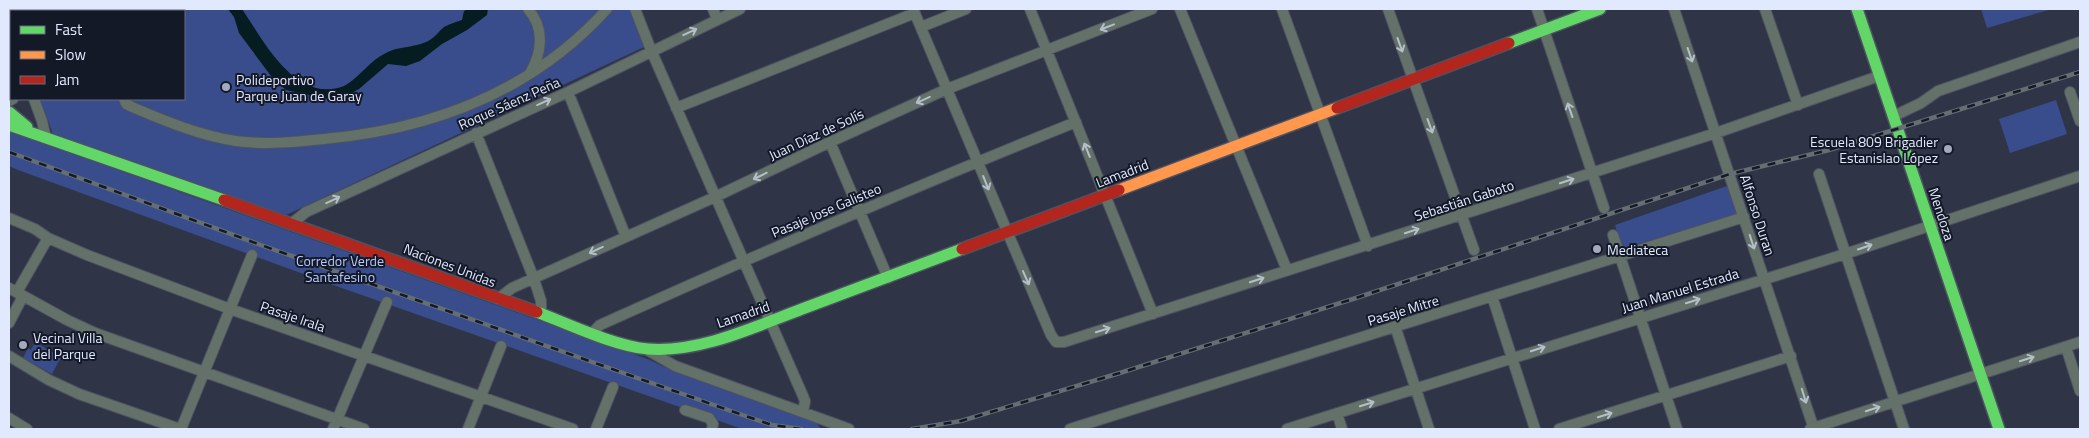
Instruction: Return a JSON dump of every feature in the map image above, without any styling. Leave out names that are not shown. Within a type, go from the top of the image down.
[{"type":"street","points":[[528,9],[538,26],[540,42],[538,57],[529,75]]},
{"type":"street","points":[[125,102],[181,126],[236,141],[303,141],[358,136],[407,126],[484,100],[529,75],[571,44],[607,9]]},
{"type":"street","points":[[636,9],[676,108],[803,396],[803,412]]},
{"type":"street","points":[[713,9],[717,19]]},
{"type":"street","name":"Roque Sáenz Peña","points":[[291,224],[306,212],[568,92],[740,9]]},
{"type":"street","points":[[921,27],[966,9]]},
{"type":"street","points":[[1030,9],[1153,314]]},
{"type":"street","name":"Juan Díaz de Solís","points":[[498,299],[512,288],[715,197],[830,142],[948,89],[1152,9]]},
{"type":"street","points":[[1180,9],[1287,270]]},
{"type":"street","points":[[1282,9],[1368,246]]},
{"type":"street","points":[[1388,9],[1474,250]]},
{"type":"street","points":[[1537,9],[1604,208]]},
{"type":"street","name":"Lamadrid","points":[[649,350],[696,345],[769,322],[1600,9]]},
{"type":"street","name":"Alfonso Duran","points":[[1674,9],[1791,356],[1812,429]]},
{"type":"street","points":[[1765,9],[1798,105]]},
{"type":"street","name":"Mendoza","points":[[1857,9],[1999,429]]},
{"type":"street","points":[[676,108],[914,11],[978,161],[1006,233]]},
{"type":"street","points":[[1894,116],[1921,103],[1938,91],[2080,42]]},
{"type":"street","name":"Sebastián Gaboto","points":[[1006,233],[1051,335],[1056,342],[1064,342],[1462,216],[1716,133],[1879,76]]},
{"type":"street","points":[[568,92],[626,237]]},
{"type":"street","points":[[2070,92],[2080,121]]},
{"type":"street","points":[[34,100],[42,121],[42,136]]},
{"type":"street","points":[[9,112],[42,136]]},
{"type":"street","name":"Pasaje Jose Galisteo","points":[[592,333],[600,324],[743,260],[1076,122]]},
{"type":"street","name":"Naciones Unidas","points":[[9,125],[401,262],[592,333],[649,350],[675,366],[849,429]]},
{"type":"street","points":[[476,133],[542,301],[541,314]]},
{"type":"street","points":[[830,142],[888,278]]},
{"type":"street","points":[[1819,174],[1904,429]]},
{"type":"street","name":"Juan Manuel Estrada","points":[[1287,429],[1639,317],[1845,254],[2080,176]]},
{"type":"street","name":"Pasaje Mitre","points":[[1070,429],[1744,217]]},
{"type":"street","name":"Pasaje Irala","points":[[9,218],[87,255],[230,309],[573,429]]},
{"type":"street","points":[[1613,235],[1677,429]]},
{"type":"street","points":[[9,323],[16,292],[48,238]]},
{"type":"street","points":[[9,356],[49,380],[80,394],[181,429],[252,254]]},
{"type":"street","points":[[16,292],[95,333],[203,372],[335,425],[364,429]]},
{"type":"street","points":[[1492,296],[1535,429]]},
{"type":"street","points":[[335,425],[387,302]]},
{"type":"street","points":[[1395,326],[1429,429]]},
{"type":"street","points":[[1812,429],[2080,342]]},
{"type":"street","points":[[468,429],[501,346]]},
{"type":"street","points":[[2066,347],[2080,391]]},
{"type":"street","points":[[1559,429],[1791,356]]},
{"type":"street","points":[[596,429],[613,387]]},
{"type":"street","points":[[686,410],[709,418],[713,424],[712,429]]},
{"type":"street","points":[[1337,413],[1342,429]]},
{"type":"street","points":[[9,418],[27,429]]},
{"type":"street","points":[[825,419],[830,429]]},
{"type":"green space","points":[[629,9],[644,47],[286,215],[53,134],[40,100],[185,100],[185,10],[128,10]]},
{"type":"green space","points":[[1981,9],[2052,9],[1987,28]]},
{"type":"green space","points":[[2056,100],[2067,134],[2010,153],[1999,119]]},
{"type":"green space","name":"Corredor Verde Santafesino","points":[[9,131],[650,360],[817,423],[821,429],[742,429],[339,287],[18,170],[9,166]]},
{"type":"green space","points":[[1727,186],[1737,214],[1622,249],[1615,225]]},
{"type":"green space","points":[[35,342],[61,357],[52,374],[23,358],[28,348],[31,350]]},
{"type":"shaded area","points":[[228,9],[242,9],[271,52],[296,78],[310,86],[326,89],[348,84],[385,53],[429,41],[444,27],[462,20],[464,11],[468,9],[488,9],[487,15],[467,30],[442,44],[420,61],[406,66],[388,64],[359,89],[338,101],[286,90],[274,80],[239,33],[234,17]]},
{"type":"railway","points":[[912,429],[961,421],[1123,372],[1356,298],[1730,174],[1829,150],[2080,72]]},
{"type":"railway","points":[[9,152],[258,244],[731,411],[772,425],[801,429]]},
{"type":"traffic: fast","points":[[1509,43],[1600,9]]},
{"type":"traffic: fast","points":[[1857,9],[1999,429]]},
{"type":"traffic: fast","points":[[9,112],[27,127]]},
{"type":"traffic: fast","points":[[9,125],[224,200]]},
{"type":"traffic: fast","points":[[537,312],[622,344],[648,349],[687,347],[746,331],[962,249]]},
{"type":"traffic: slow","points":[[1119,190],[1337,108]]},
{"type":"traffic: jam","points":[[1337,108],[1509,43]]},
{"type":"traffic: jam","points":[[962,249],[1119,190]]},
{"type":"traffic: jam","points":[[224,200],[537,312]]},
{"type":"place","name":"Polideportivo Parque Juan de Garay","points":[[226,87]]},
{"type":"place","name":"Escuela 809 Brigadier Estanislao López","points":[[1948,149]]},
{"type":"place","name":"Mediateca","points":[[1597,249]]},
{"type":"place","name":"Vecinal Villa del Parque","points":[[23,345]]}]
